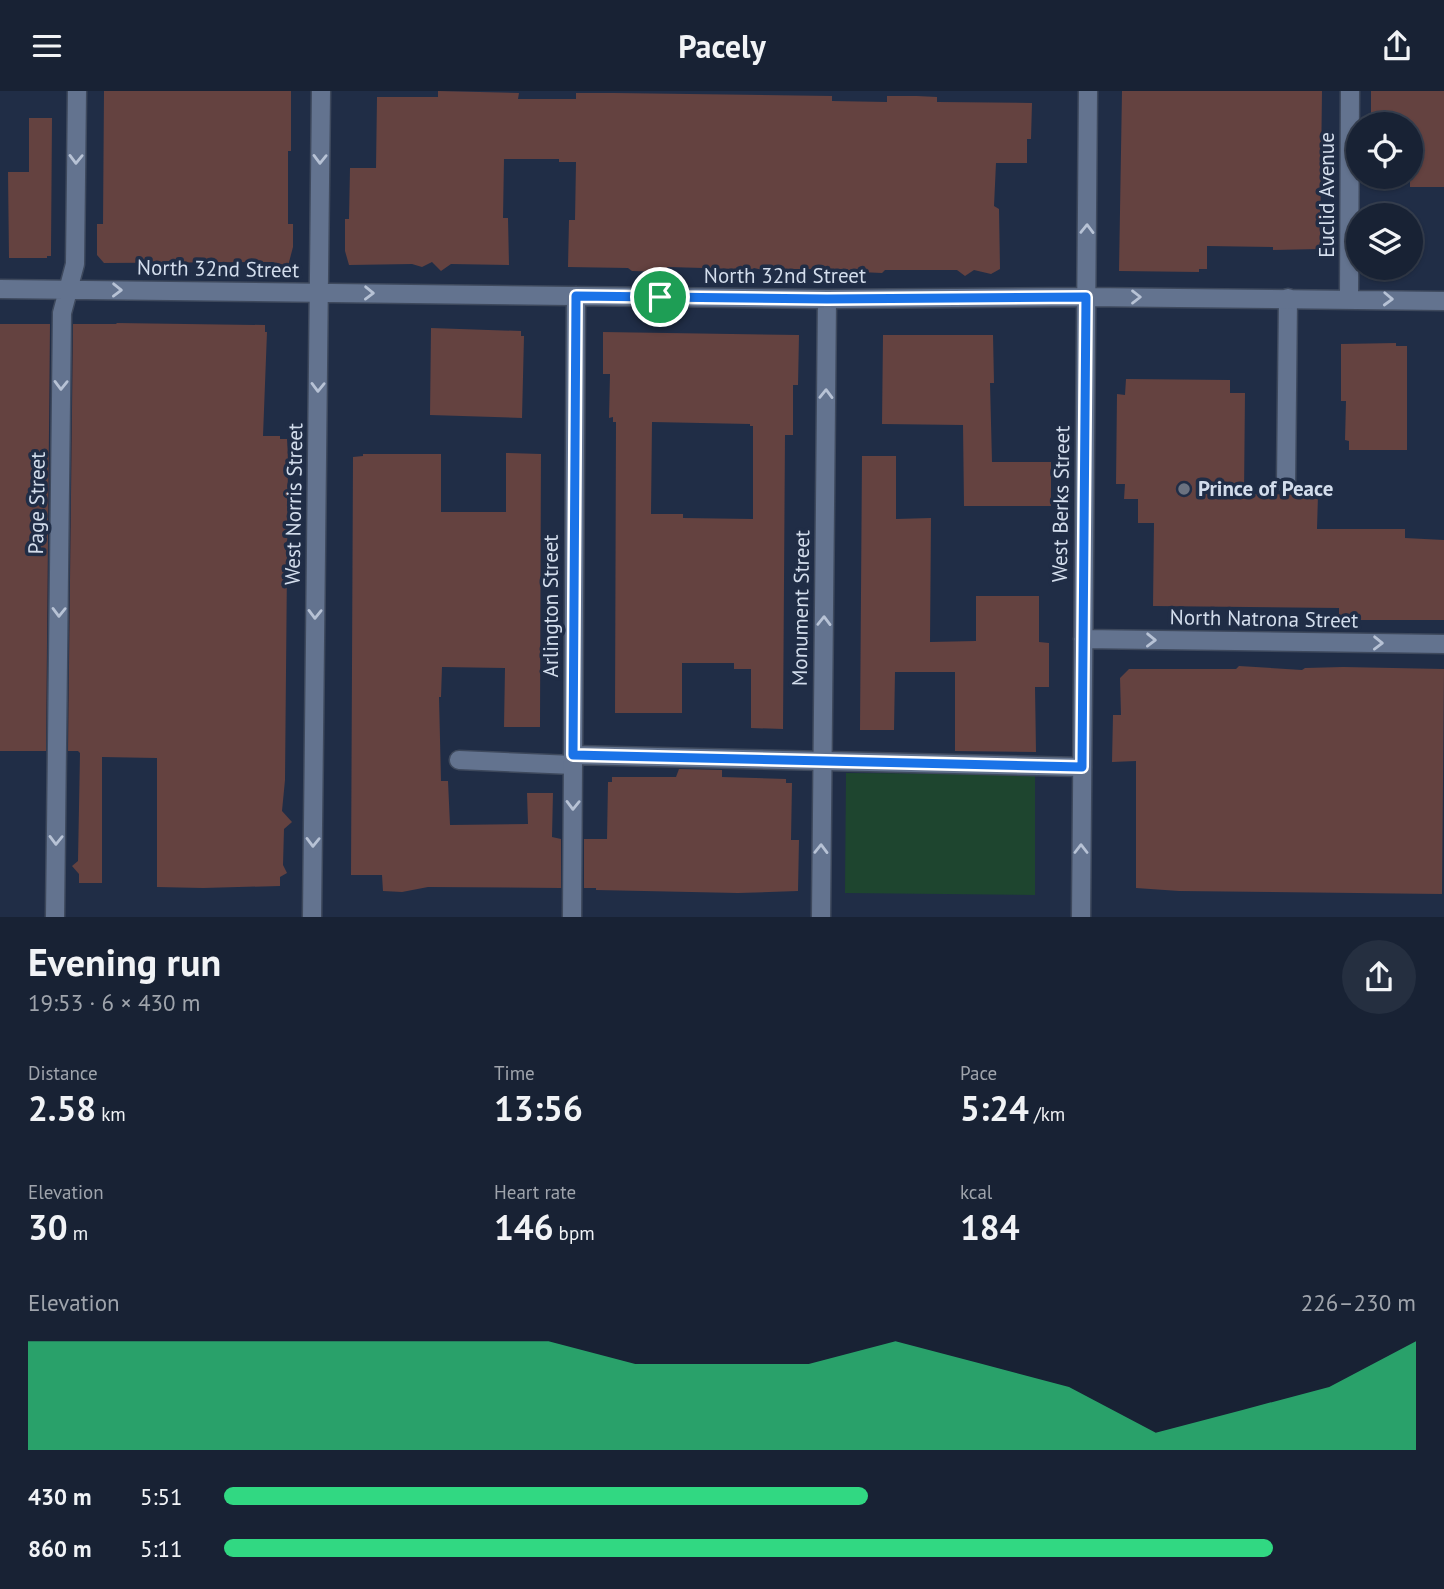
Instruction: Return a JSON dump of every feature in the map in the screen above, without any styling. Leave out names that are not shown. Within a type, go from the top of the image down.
[{"type":"street","name":"Page Street","points":[[55,917],[62,313],[75,264],[77,91]]},
{"type":"street","name":"West Norris Street","points":[[312,917],[321,91]]},
{"type":"street","name":"West Berks Street","points":[[1081,917],[1088,91]]},
{"type":"street","name":"Euclid Avenue","points":[[1349,298],[1350,91]]},
{"type":"street","name":"North 32nd Street","points":[[0,289],[827,299],[1086,297],[1444,301]]},
{"type":"street","name":"Arlington Street","points":[[572,917],[576,296]]},
{"type":"street","points":[[1286,483],[1288,298]]},
{"type":"street","name":"Monument Street","points":[[821,917],[827,299]]},
{"type":"street","name":"North Natrona Street","points":[[1083,639],[1444,644]]},
{"type":"street","points":[[459,760],[822,761],[1082,767]]},
{"type":"green space","points":[[846,773],[1035,774],[1035,895],[845,893]]},
{"type":"building","points":[[104,91],[291,91],[288,224],[293,224],[293,247],[288,266],[273,262],[104,263],[97,255],[97,224],[103,224]]},
{"type":"building","points":[[438,91],[519,93],[518,99],[576,99],[576,93],[615,93],[832,96],[832,101],[887,102],[887,96],[917,96],[937,97],[937,102],[1032,103],[1031,139],[1027,139],[1027,163],[996,163],[994,206],[999,209],[1000,269],[991,274],[974,270],[965,276],[957,270],[885,270],[882,273],[860,272],[856,276],[847,269],[776,269],[772,272],[754,268],[746,274],[738,269],[668,267],[663,272],[632,271],[628,268],[568,267],[569,220],[575,220],[576,162],[559,162],[559,159],[504,159],[503,218],[508,218],[509,265],[451,264],[441,271],[432,262],[422,267],[412,264],[349,265],[345,251],[345,219],[349,219],[350,168],[376,168],[377,97],[438,97]]},
{"type":"building","points":[[1122,91],[1322,91],[1320,249],[1273,250],[1273,247],[1207,246],[1207,269],[1199,269],[1199,272],[1119,271]]},
{"type":"building","points":[[1371,91],[1444,91],[1444,187],[1423,187],[1423,112],[1371,112]]},
{"type":"building","points":[[29,118],[52,118],[51,256],[9,258],[8,172],[29,172]]},
{"type":"building","points":[[0,324],[50,324],[46,751],[0,751]]},
{"type":"building","points":[[73,324],[265,325],[267,332],[263,436],[280,436],[280,439],[287,439],[288,457],[285,780],[282,811],[292,822],[284,829],[283,865],[287,873],[280,877],[280,886],[157,887],[157,758],[102,757],[102,883],[79,883],[79,874],[72,866],[78,861],[80,753],[68,751]]},
{"type":"building","points":[[431,328],[521,331],[521,336],[524,336],[522,418],[430,415]]},
{"type":"building","points":[[603,332],[799,335],[798,385],[793,385],[793,435],[785,435],[783,729],[751,728],[751,669],[734,669],[734,663],[682,663],[682,713],[615,713],[616,422],[613,422],[613,417],[609,418],[610,374],[603,374]],"holes":[[[652,422],[753,426],[753,519],[683,518],[683,514],[651,514]]]},
{"type":"building","points":[[883,335],[993,335],[994,383],[990,383],[992,462],[1051,462],[1051,506],[964,506],[963,425],[882,424]]},
{"type":"building","points":[[1396,343],[1396,346],[1407,346],[1407,450],[1349,450],[1349,441],[1345,440],[1346,401],[1341,401],[1341,344]]},
{"type":"building","name":"Prince of Peace","points":[[1126,379],[1230,380],[1230,393],[1245,393],[1244,494],[1318,495],[1317,529],[1405,529],[1405,538],[1444,540],[1444,620],[1356,620],[1352,623],[1339,614],[1339,608],[1153,606],[1154,523],[1138,523],[1138,499],[1124,499],[1125,484],[1116,484],[1117,394],[1125,395]]},
{"type":"building","points":[[506,453],[541,454],[540,727],[504,727],[505,668],[442,667],[439,697],[441,781],[448,781],[450,825],[528,824],[527,793],[553,793],[552,837],[561,839],[561,888],[428,887],[402,892],[383,891],[382,875],[351,875],[353,457],[363,454],[441,454],[441,512],[506,512]]},
{"type":"building","points":[[862,456],[896,456],[896,519],[931,518],[930,642],[976,641],[976,596],[1039,596],[1039,642],[1049,643],[1049,687],[1035,687],[1036,752],[955,751],[955,672],[895,672],[894,730],[860,730]]},
{"type":"building","points":[[1239,666],[1302,670],[1343,667],[1444,669],[1442,894],[1179,891],[1136,888],[1136,761],[1112,762],[1113,715],[1121,715],[1120,678],[1129,669],[1236,669]]},
{"type":"building","points":[[679,769],[722,770],[722,777],[786,779],[786,783],[792,783],[791,840],[799,840],[798,891],[738,893],[584,888],[584,839],[607,839],[608,782],[612,782],[612,777],[676,777]]},
{"type":"place","name":"Prince of Peace","points":[[1184,489]]},
{"type":"route","points":[[576,296],[660,297],[1086,297],[1082,767],[573,755],[576,296]]}]
